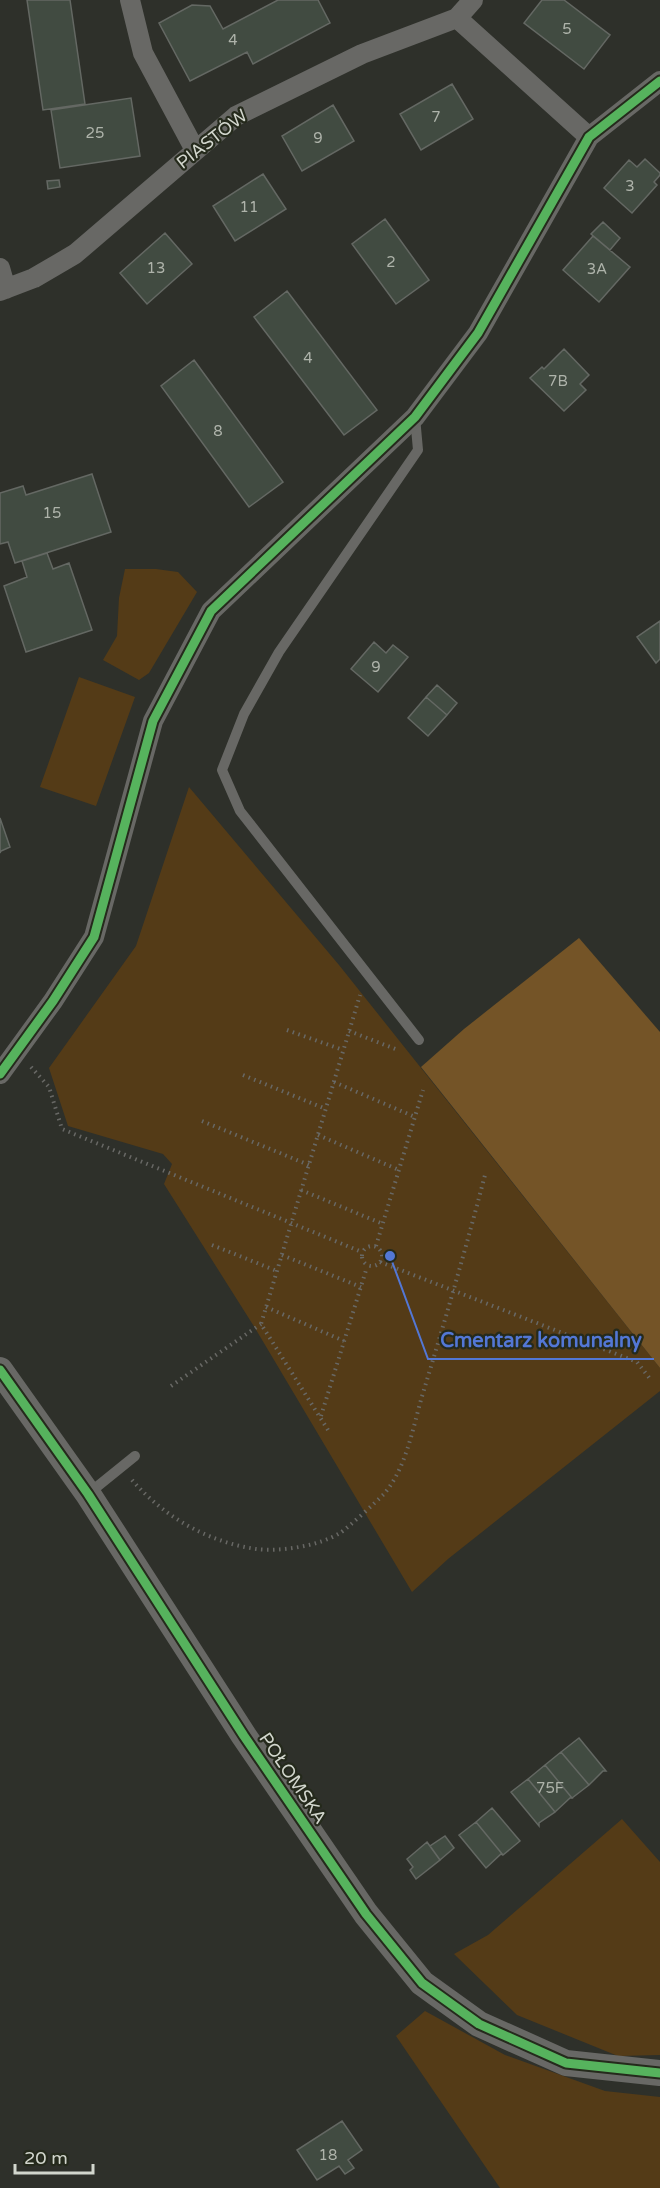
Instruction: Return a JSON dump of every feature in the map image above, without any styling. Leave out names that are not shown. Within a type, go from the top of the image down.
[{"type":"street","points":[[130,0],[143,53],[195,150]]},
{"type":"street","name":"PIASTÓW","points":[[3,290],[34,278],[75,254],[236,116],[362,54],[457,18],[473,0]]},
{"type":"street","points":[[457,18],[589,137]]},
{"type":"street","points":[[0,1074],[53,1000],[94,937],[153,721],[211,611],[415,417],[478,333],[589,137],[660,81]]},
{"type":"street","points":[[0,268],[3,290]]},
{"type":"street","name":"POŁOMSKA","points":[[0,1370],[88,1494],[244,1736],[366,1914],[422,1983],[479,2024],[566,2063],[660,2073]]},
{"type":"lane","points":[[415,417],[418,450],[279,652],[244,714],[222,770],[240,811],[420,1040]]},
{"type":"lane","points":[[88,1494],[135,1456]]},
{"type":"path","points":[[171,1386],[261,1324],[360,995]]},
{"type":"path","points":[[287,1030],[344,1050]]},
{"type":"path","points":[[349,1031],[398,1050]]},
{"type":"path","points":[[26,1062],[49,1086],[62,1129],[362,1252]]},
{"type":"path","points":[[243,1075],[326,1109]]},
{"type":"path","points":[[334,1082],[415,1117]]},
{"type":"path","points":[[376,1246],[423,1090]]},
{"type":"path","points":[[202,1121],[309,1165]]},
{"type":"path","points":[[318,1135],[399,1170]]},
{"type":"path","points":[[121,1468],[147,1497],[184,1524],[232,1545],[266,1550],[304,1546],[340,1533],[384,1493],[401,1465],[454,1291],[485,1175]]},
{"type":"path","points":[[301,1190],[383,1224]]},
{"type":"path","points":[[212,1245],[277,1272]]},
{"type":"path","points":[[368,1246],[376,1246],[382,1253],[380,1262],[368,1267],[362,1259],[362,1252],[368,1246]]},
{"type":"path","points":[[282,1255],[361,1287]]},
{"type":"path","points":[[380,1262],[637,1362],[651,1380]]},
{"type":"path","points":[[321,1416],[368,1267]]},
{"type":"path","points":[[266,1307],[344,1341]]},
{"type":"path","points":[[261,1324],[328,1430]]},
{"type":"shaded area","points":[[125,569],[178,572],[197,592],[149,673],[139,680],[103,660],[117,636],[119,598]]},
{"type":"shaded area","points":[[79,677],[135,697],[96,806],[40,787]]},
{"type":"shaded area","points":[[189,787],[339,965],[660,1368],[660,1391],[448,1559],[412,1592],[255,1328],[164,1184],[172,1164],[163,1154],[68,1126],[49,1068],[136,946]]},
{"type":"shaded area","points":[[579,938],[660,1032],[660,1368],[421,1067],[464,1029]]},
{"type":"shaded area","points":[[622,1819],[660,1862],[660,2055],[618,2056],[517,2015],[454,1954],[488,1935]]},
{"type":"shaded area","points":[[425,2011],[505,2055],[605,2091],[660,2097],[660,2188],[500,2188],[396,2036]]},
{"type":"building","points":[[27,0],[70,0],[85,104],[43,110]]},
{"type":"building","points":[[278,0],[318,0],[330,23],[253,64],[247,52],[190,81],[159,23],[192,5],[210,6],[223,29]]},
{"type":"building","points":[[542,0],[564,0],[610,35],[584,69],[524,23]]},
{"type":"building","points":[[452,84],[473,119],[421,150],[400,114]]},
{"type":"building","points":[[131,98],[140,156],[60,168],[51,110]]},
{"type":"building","points":[[333,105],[354,141],[302,171],[282,136]]},
{"type":"building","points":[[645,159],[660,175],[654,182],[657,185],[632,213],[604,188],[629,160],[637,167]]},
{"type":"building","points":[[263,174],[286,209],[235,241],[213,206]]},
{"type":"building","points":[[59,180],[60,187],[48,189],[47,181]]},
{"type":"building","points":[[385,219],[429,280],[396,304],[352,244]]},
{"type":"building","points":[[603,222],[620,238],[610,250],[591,234]]},
{"type":"building","points":[[165,233],[192,264],[147,304],[120,273]]},
{"type":"building","points":[[593,236],[630,267],[599,302],[563,270]]},
{"type":"building","points":[[287,291],[377,410],[344,435],[254,317]]},
{"type":"building","points":[[564,349],[589,375],[580,384],[586,390],[564,411],[530,378],[542,367],[544,369]]},
{"type":"building","points":[[194,360],[283,482],[249,507],[161,386]]},
{"type":"building","points":[[92,474],[111,532],[15,563],[8,542],[0,544],[0,493],[23,486],[26,495]]},
{"type":"building","points":[[47,553],[53,569],[69,563],[92,630],[26,652],[4,586],[27,577],[22,561]]},
{"type":"building","points":[[660,621],[660,659],[656,663],[637,637]]},
{"type":"building","points":[[374,642],[386,653],[393,645],[408,657],[378,692],[351,669]]},
{"type":"building","points":[[437,685],[457,703],[447,715],[426,697]]},
{"type":"building","points":[[426,697],[447,715],[428,736],[408,718]]},
{"type":"building","points":[[0,818],[10,847],[0,853]]},
{"type":"building","points":[[579,1738],[606,1771],[603,1771],[589,1785],[561,1752]]},
{"type":"building","points":[[561,1752],[589,1785],[572,1798],[545,1765]]},
{"type":"building","points":[[545,1765],[572,1798],[555,1812],[528,1779]]},
{"type":"building","points":[[528,1779],[555,1812],[539,1823],[539,1826],[511,1792]]},
{"type":"building","points":[[492,1808],[520,1841],[503,1855],[476,1822]]},
{"type":"building","points":[[476,1822],[503,1855],[501,1854],[486,1868],[459,1835]]},
{"type":"building","points":[[445,1836],[454,1848],[440,1860],[430,1846]]},
{"type":"building","points":[[427,1842],[440,1860],[416,1879],[410,1870],[413,1867],[407,1859]]},
{"type":"building","points":[[342,2121],[362,2150],[348,2160],[354,2168],[345,2174],[339,2166],[317,2180],[297,2150]]},
{"type":"cycle path","points":[[0,1074],[53,1001],[94,937],[153,721],[211,611],[415,417],[478,333],[589,137],[660,81]]},
{"type":"cycle path","points":[[0,1370],[88,1494],[244,1736],[366,1914],[422,1983],[479,2024],[566,2063],[660,2073]]},
{"type":"place","name":"Cmentarz komunalny","points":[[390,1256]]}]
